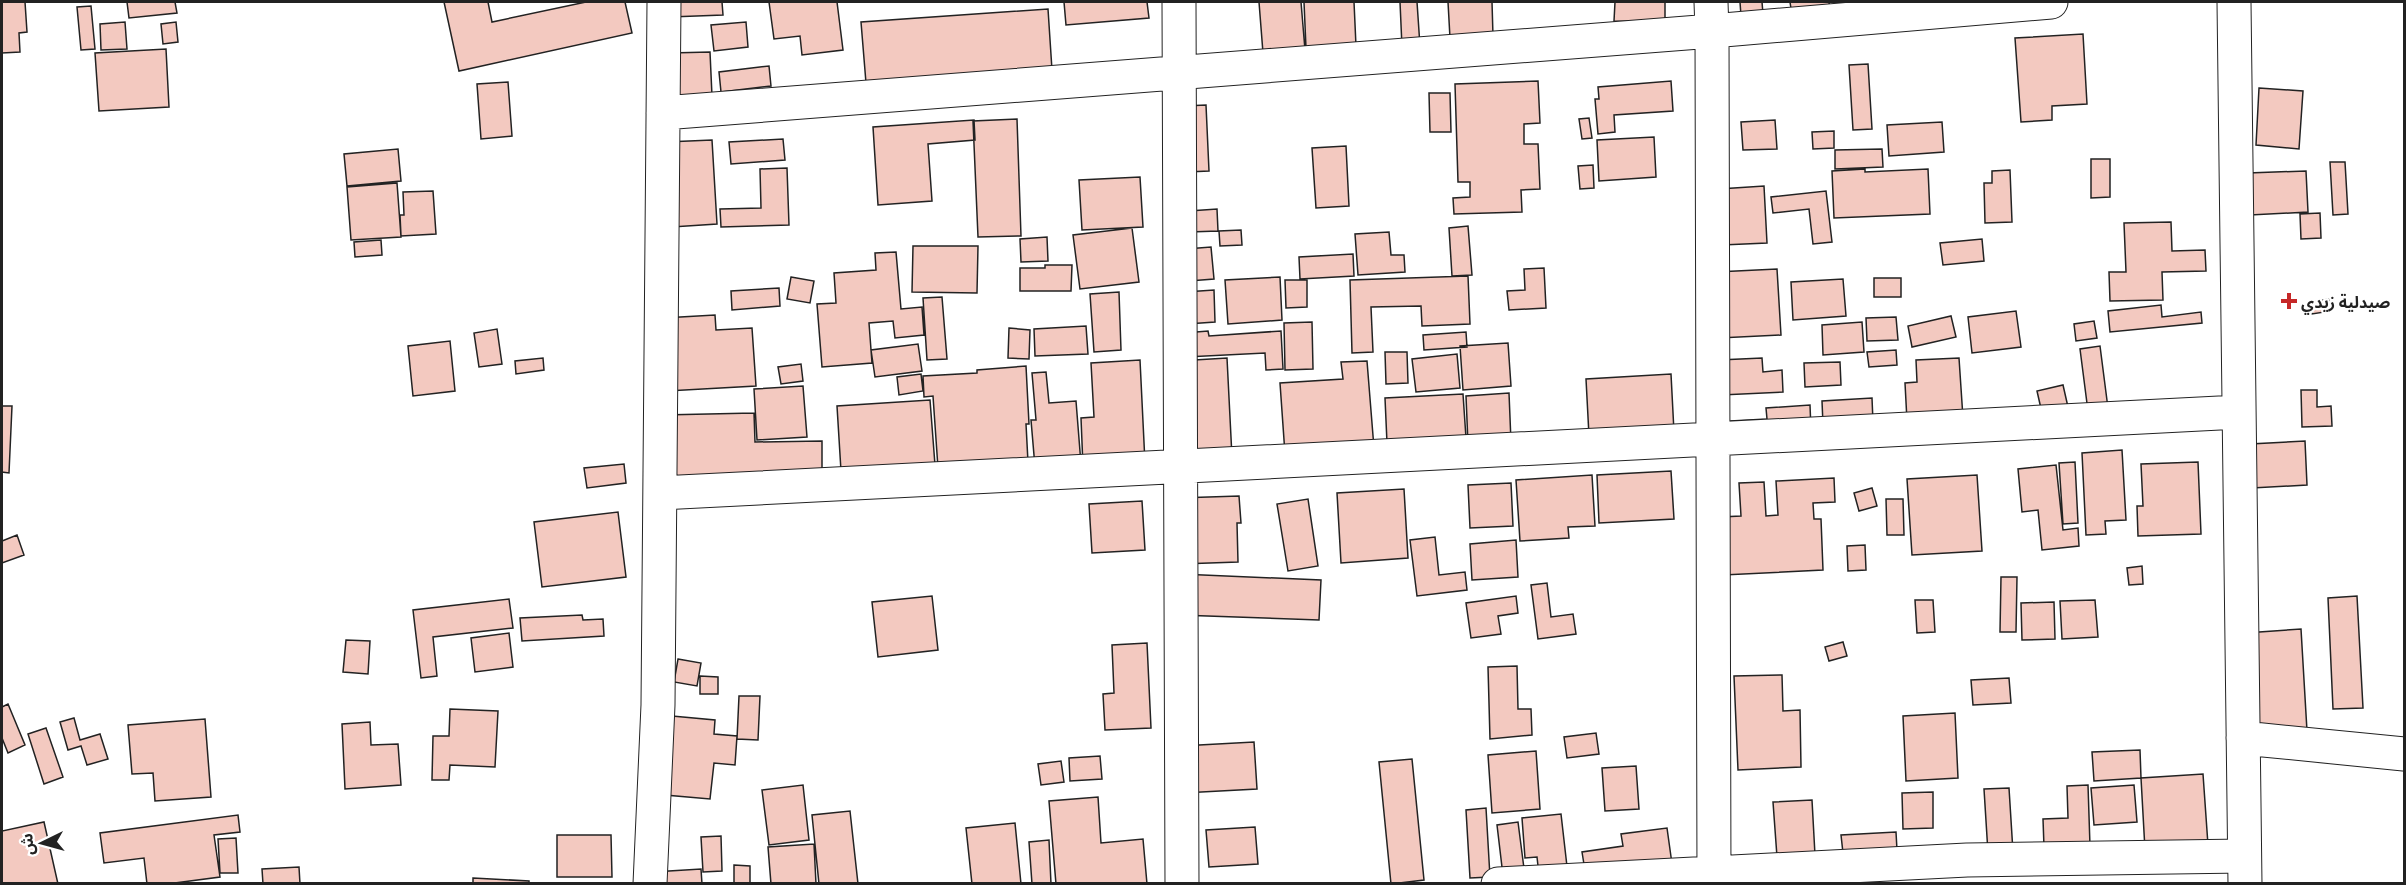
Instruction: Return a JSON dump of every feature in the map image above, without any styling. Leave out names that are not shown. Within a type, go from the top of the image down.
[{"type":"street","points":[[650,884],[658,705],[664,2]]},
{"type":"street","points":[[1179,2],[1182,884]]},
{"type":"street","points":[[663,113],[1179,73],[1711,16],[2051,2]]},
{"type":"street","points":[[1498,884],[1714,878],[1966,861],[2245,870],[2234,2]]},
{"type":"street","points":[[1711,16],[1714,878]]},
{"type":"street","points":[[660,493],[2239,412]]},
{"type":"street","points":[[2243,738],[2404,754]]},
{"type":"building","points":[[2,2],[25,2],[27,32],[19,33],[20,52],[2,53]]},
{"type":"building","points":[[127,2],[175,2],[177,13],[129,18]]},
{"type":"building","points":[[444,2],[488,2],[492,22],[586,2],[625,2],[632,33],[459,71]]},
{"type":"building","points":[[669,2],[722,2],[723,15],[670,17]]},
{"type":"building","points":[[769,2],[837,2],[843,50],[802,55],[800,36],[774,39]]},
{"type":"building","points":[[1064,2],[1147,2],[1149,18],[1066,25]]},
{"type":"building","points":[[1259,2],[1301,2],[1305,50],[1263,53]]},
{"type":"building","points":[[1304,2],[1354,2],[1356,46],[1306,48]]},
{"type":"building","points":[[1400,2],[1417,2],[1420,46],[1402,47]]},
{"type":"building","points":[[1448,2],[1492,2],[1493,36],[1450,38]]},
{"type":"building","points":[[1615,2],[1665,2],[1665,22],[1614,21]]},
{"type":"building","points":[[1740,2],[1762,2],[1763,14],[1741,16]]},
{"type":"building","points":[[1790,2],[1829,2],[1830,11],[1792,15]]},
{"type":"building","points":[[91,6],[95,49],[81,50],[77,7]]},
{"type":"building","points":[[1048,9],[1052,70],[866,83],[861,22]]},
{"type":"building","points":[[125,22],[127,49],[101,50],[100,24]]},
{"type":"building","points":[[176,22],[178,42],[163,44],[161,24]]},
{"type":"building","points":[[746,22],[748,47],[714,51],[711,25]]},
{"type":"building","points":[[2083,34],[2087,104],[2052,106],[2052,120],[2021,122],[2015,38]]},
{"type":"building","points":[[166,49],[169,107],[99,111],[95,53]]},
{"type":"building","points":[[710,52],[712,96],[672,98],[670,53]]},
{"type":"building","points":[[1868,64],[1872,129],[1853,130],[1849,65]]},
{"type":"building","points":[[769,66],[771,86],[721,92],[719,72]]},
{"type":"building","points":[[1538,81],[1540,123],[1524,124],[1524,144],[1538,144],[1540,189],[1521,190],[1522,212],[1454,214],[1453,198],[1470,197],[1470,182],[1458,182],[1455,84]]},
{"type":"building","points":[[1671,81],[1673,111],[1614,115],[1615,132],[1598,134],[1595,99],[1599,99],[1598,87]]},
{"type":"building","points":[[508,82],[512,136],[481,139],[477,84]]},
{"type":"building","points":[[2259,88],[2303,91],[2299,149],[2256,145]]},
{"type":"building","points":[[1429,93],[1450,93],[1451,132],[1430,132]]},
{"type":"building","points":[[1206,105],[1209,171],[1187,172],[1184,106]]},
{"type":"building","points":[[1589,118],[1592,138],[1582,139],[1579,119]]},
{"type":"building","points":[[1017,119],[1021,236],[978,237],[973,121]]},
{"type":"building","points":[[974,120],[975,140],[928,144],[932,201],[878,205],[873,127]]},
{"type":"building","points":[[1775,120],[1777,149],[1743,150],[1741,122]]},
{"type":"building","points":[[1942,122],[1944,152],[1889,156],[1887,125]]},
{"type":"building","points":[[1834,131],[1834,148],[1813,149],[1812,132]]},
{"type":"building","points":[[1654,137],[1656,177],[1599,181],[1597,140]]},
{"type":"building","points":[[783,139],[785,160],[731,164],[729,142]]},
{"type":"building","points":[[712,140],[717,224],[672,227],[666,142]]},
{"type":"building","points":[[1346,146],[1349,206],[1316,208],[1312,148]]},
{"type":"building","points":[[398,149],[401,181],[347,186],[344,154]]},
{"type":"building","points":[[1882,149],[1883,167],[1835,169],[1835,150]]},
{"type":"building","points":[[2091,159],[2110,159],[2110,197],[2091,198]]},
{"type":"building","points":[[2330,162],[2345,162],[2348,214],[2333,215]]},
{"type":"building","points":[[1593,165],[1594,188],[1580,189],[1578,166]]},
{"type":"building","points":[[787,168],[789,225],[721,227],[720,209],[761,208],[760,169]]},
{"type":"building","points":[[1865,169],[1865,172],[1928,169],[1930,214],[1834,218],[1832,171]]},
{"type":"building","points":[[2010,170],[2012,222],[1985,223],[1984,183],[1992,183],[1992,171]]},
{"type":"building","points":[[2306,171],[2308,212],[2250,215],[2248,173]]},
{"type":"building","points":[[1140,177],[1143,227],[1082,230],[1079,180]]},
{"type":"building","points":[[397,183],[401,237],[351,240],[347,187]]},
{"type":"building","points":[[1764,186],[1767,243],[1722,245],[1719,189]]},
{"type":"building","points":[[433,191],[436,234],[401,236],[400,215],[404,215],[403,192]]},
{"type":"building","points":[[1826,191],[1832,242],[1813,244],[1809,209],[1773,213],[1771,197]]},
{"type":"building","points":[[1217,209],[1218,231],[1189,232],[1189,211]]},
{"type":"building","points":[[2320,213],[2321,238],[2301,239],[2300,214]]},
{"type":"building","points":[[2171,222],[2172,251],[2205,250],[2206,271],[2162,272],[2163,300],[2110,301],[2109,272],[2126,272],[2124,223]]},
{"type":"building","points":[[1468,226],[1472,275],[1452,276],[1449,228]]},
{"type":"building","points":[[1132,228],[1139,282],[1080,289],[1073,235]]},
{"type":"building","points":[[1241,230],[1242,245],[1220,246],[1219,231]]},
{"type":"building","points":[[1389,232],[1391,255],[1404,255],[1405,272],[1358,275],[1355,234]]},
{"type":"building","points":[[1047,237],[1048,261],[1021,262],[1020,239]]},
{"type":"building","points":[[1982,239],[1984,261],[1943,265],[1940,243]]},
{"type":"building","points":[[381,240],[382,255],[355,257],[354,242]]},
{"type":"building","points":[[913,246],[978,246],[977,293],[912,292]]},
{"type":"building","points":[[1211,247],[1214,279],[1189,281],[1186,249]]},
{"type":"building","points":[[896,252],[901,309],[922,307],[924,335],[895,338],[893,321],[869,323],[872,363],[822,367],[817,304],[836,303],[834,273],[876,270],[875,253]]},
{"type":"building","points":[[1353,254],[1354,276],[1300,279],[1299,257]]},
{"type":"building","points":[[1045,265],[1072,265],[1071,291],[1020,291],[1020,268],[1045,268]]},
{"type":"building","points":[[1544,268],[1546,308],[1509,310],[1507,291],[1525,290],[1524,269]]},
{"type":"building","points":[[1777,269],[1781,335],[1719,338],[1716,272]]},
{"type":"building","points":[[1468,276],[1470,324],[1422,326],[1421,306],[1371,307],[1373,352],[1352,353],[1350,280]]},
{"type":"building","points":[[791,277],[814,281],[810,303],[787,299]]},
{"type":"building","points":[[1280,277],[1282,320],[1228,324],[1225,280]]},
{"type":"building","points":[[1874,278],[1901,278],[1901,297],[1874,297]]},
{"type":"building","points":[[1843,279],[1846,316],[1793,320],[1791,282]]},
{"type":"building","points":[[1285,280],[1307,280],[1307,307],[1286,308]]},
{"type":"building","points":[[779,288],[780,306],[732,310],[731,291]]},
{"type":"building","points":[[1214,290],[1215,322],[1187,324],[1185,292]]},
{"type":"building","points":[[1119,292],[1121,350],[1094,352],[1090,294]]},
{"type":"building","points":[[942,297],[947,359],[927,360],[923,298]]},
{"type":"building","points":[[2329,299],[2331,311],[2312,314],[2310,302]]},
{"type":"building","points":[[2161,305],[2162,317],[2201,312],[2202,323],[2110,332],[2108,311]]},
{"type":"building","points":[[2016,311],[2021,347],[1972,353],[1968,317]]},
{"type":"building","points":[[715,315],[716,330],[752,328],[756,386],[667,391],[663,318]]},
{"type":"building","points":[[1951,316],[1956,337],[1912,347],[1908,326]]},
{"type":"building","points":[[1896,317],[1898,340],[1867,341],[1866,318]]},
{"type":"building","points":[[2094,321],[2097,338],[2076,341],[2074,324]]},
{"type":"building","points":[[1312,322],[1313,369],[1285,370],[1284,323]]},
{"type":"building","points":[[1862,322],[1864,352],[1823,355],[1822,325]]},
{"type":"building","points":[[1086,326],[1088,354],[1035,356],[1034,329]]},
{"type":"building","points":[[1009,328],[1030,330],[1029,359],[1008,358]]},
{"type":"building","points":[[497,329],[502,364],[479,367],[474,333]]},
{"type":"building","points":[[1208,331],[1209,336],[1281,331],[1283,369],[1266,370],[1265,353],[1186,357],[1184,333]]},
{"type":"building","points":[[1466,332],[1467,347],[1424,350],[1423,335]]},
{"type":"building","points":[[450,341],[455,391],[413,396],[408,346]]},
{"type":"building","points":[[1508,343],[1511,386],[1463,390],[1460,346]]},
{"type":"building","points":[[918,344],[922,371],[875,377],[871,350]]},
{"type":"building","points":[[2100,346],[2109,416],[2089,419],[2080,349]]},
{"type":"building","points":[[1896,350],[1897,365],[1869,367],[1867,352]]},
{"type":"building","points":[[1385,352],[1407,352],[1408,383],[1386,384]]},
{"type":"building","points":[[1457,354],[1460,388],[1416,392],[1412,359]]},
{"type":"building","points":[[543,358],[544,370],[516,374],[515,361]]},
{"type":"building","points":[[1227,358],[1232,457],[1183,460],[1178,361]]},
{"type":"building","points":[[1762,358],[1763,372],[1782,370],[1783,392],[1721,395],[1719,360]]},
{"type":"building","points":[[1959,358],[1963,418],[1907,421],[1905,383],[1917,382],[1916,360]]},
{"type":"building","points":[[1140,360],[1145,463],[1083,467],[1081,418],[1094,417],[1091,363]]},
{"type":"building","points":[[1367,361],[1374,448],[1285,454],[1280,383],[1343,379],[1341,362]]},
{"type":"building","points":[[1840,362],[1841,385],[1805,387],[1804,363]]},
{"type":"building","points":[[801,364],[803,381],[781,384],[778,367]]},
{"type":"building","points":[[1026,366],[1028,462],[938,468],[933,396],[924,397],[923,376],[977,373],[977,370]]},
{"type":"building","points":[[1046,372],[1049,403],[1076,401],[1081,464],[1035,467],[1031,420],[1036,420],[1032,373]]},
{"type":"building","points":[[921,374],[923,391],[899,395],[897,377]]},
{"type":"building","points":[[1671,374],[1674,432],[1589,436],[1586,379]]},
{"type":"building","points":[[2063,385],[2068,407],[2042,413],[2037,391]]},
{"type":"building","points":[[803,386],[807,437],[757,440],[754,389]]},
{"type":"building","points":[[2301,390],[2317,390],[2317,407],[2331,406],[2332,426],[2302,427]]},
{"type":"building","points":[[1509,393],[1511,442],[1468,444],[1466,396]]},
{"type":"building","points":[[1463,394],[1466,438],[1387,443],[1385,398]]},
{"type":"building","points":[[1872,398],[1873,422],[1823,425],[1822,401]]},
{"type":"building","points":[[930,400],[935,465],[841,471],[837,406]]},
{"type":"building","points":[[1810,405],[1811,430],[1732,436],[1731,421],[1767,419],[1766,408]]},
{"type":"building","points":[[2,406],[12,406],[9,473],[2,472]]},
{"type":"building","points":[[754,413],[755,442],[822,441],[822,476],[663,478],[662,415]]},
{"type":"building","points":[[2305,441],[2307,485],[2252,488],[2250,444]]},
{"type":"building","points":[[2122,450],[2126,520],[2105,521],[2106,534],[2086,535],[2082,453]]},
{"type":"building","points":[[2075,462],[2078,523],[2063,524],[2059,463]]},
{"type":"building","points":[[2198,462],[2201,534],[2138,536],[2137,506],[2143,506],[2141,464]]},
{"type":"building","points":[[624,464],[626,483],[587,488],[584,468]]},
{"type":"building","points":[[2056,465],[2063,530],[2078,528],[2079,546],[2042,550],[2038,510],[2022,512],[2018,469]]},
{"type":"building","points":[[1671,471],[1674,519],[1599,523],[1597,475]]},
{"type":"building","points":[[1592,475],[1595,526],[1568,527],[1569,538],[1520,541],[1516,480]]},
{"type":"building","points":[[1977,475],[1982,551],[1912,555],[1907,479]]},
{"type":"building","points":[[1834,478],[1835,502],[1813,503],[1814,519],[1821,519],[1823,570],[1723,575],[1720,517],[1741,516],[1739,483],[1764,482],[1766,516],[1778,515],[1776,481]]},
{"type":"building","points":[[1511,483],[1513,526],[1470,528],[1468,485]]},
{"type":"building","points":[[1872,488],[1877,506],[1859,511],[1854,493]]},
{"type":"building","points":[[1404,489],[1408,558],[1341,563],[1337,493]]},
{"type":"building","points":[[1239,496],[1241,523],[1237,523],[1238,562],[1181,564],[1178,498]]},
{"type":"building","points":[[1308,499],[1318,566],[1288,571],[1277,504]]},
{"type":"building","points":[[1886,499],[1903,499],[1904,535],[1887,535]]},
{"type":"building","points":[[1142,501],[1145,550],[1092,553],[1089,504]]},
{"type":"building","points":[[618,512],[626,577],[542,587],[534,522]]},
{"type":"building","points":[[17,535],[24,555],[2,563],[2,541]]},
{"type":"building","points":[[1435,537],[1439,575],[1465,572],[1467,590],[1417,596],[1410,540]]},
{"type":"building","points":[[1516,540],[1518,577],[1472,580],[1470,544]]},
{"type":"building","points":[[1865,545],[1866,570],[1848,571],[1847,546]]},
{"type":"building","points":[[2142,566],[2143,584],[2129,585],[2127,568]]},
{"type":"building","points":[[1180,574],[1321,580],[1319,620],[1179,615]]},
{"type":"building","points":[[2001,577],[2017,577],[2016,632],[2000,632]]},
{"type":"building","points":[[1547,583],[1551,617],[1573,614],[1576,634],[1538,639],[1531,585]]},
{"type":"building","points":[[932,596],[938,650],[878,657],[872,602]]},
{"type":"building","points":[[1516,596],[1518,613],[1498,616],[1501,634],[1471,638],[1466,603]]},
{"type":"building","points":[[2357,596],[2363,708],[2333,709],[2328,598]]},
{"type":"building","points":[[509,599],[513,628],[433,637],[437,676],[421,678],[413,610]]},
{"type":"building","points":[[1915,600],[1933,600],[1935,632],[1917,633]]},
{"type":"building","points":[[2095,600],[2098,637],[2062,639],[2060,601]]},
{"type":"building","points":[[2054,602],[2055,639],[2022,640],[2021,603]]},
{"type":"building","points":[[582,615],[583,620],[603,619],[604,636],[522,641],[520,618]]},
{"type":"building","points":[[2301,629],[2307,731],[2250,734],[2245,633]]},
{"type":"building","points":[[509,633],[513,667],[475,672],[471,638]]},
{"type":"building","points":[[346,640],[370,641],[368,674],[343,672]]},
{"type":"building","points":[[1843,642],[1847,656],[1829,661],[1825,647]]},
{"type":"building","points":[[1147,643],[1151,728],[1105,730],[1103,694],[1114,693],[1112,645]]},
{"type":"building","points":[[678,659],[701,663],[697,686],[674,682]]},
{"type":"building","points":[[1517,666],[1518,709],[1531,709],[1532,735],[1490,739],[1488,667]]},
{"type":"building","points":[[1782,675],[1783,711],[1800,710],[1801,767],[1738,770],[1734,676]]},
{"type":"building","points":[[700,676],[718,677],[718,694],[700,694]]},
{"type":"building","points":[[2009,678],[2011,703],[1973,705],[1971,680]]},
{"type":"building","points":[[739,696],[760,696],[758,740],[737,739]]},
{"type":"building","points":[[8,704],[25,745],[8,753],[2,738],[2,707]]},
{"type":"building","points":[[450,709],[498,711],[495,767],[450,765],[449,780],[432,780],[433,736],[449,736]]},
{"type":"building","points":[[1955,713],[1958,778],[1906,781],[1903,716]]},
{"type":"building","points":[[672,716],[715,720],[714,734],[737,736],[735,765],[714,763],[710,799],[665,795]]},
{"type":"building","points":[[74,718],[80,740],[100,734],[108,759],[87,765],[81,746],[68,750],[60,722]]},
{"type":"building","points":[[205,719],[211,797],[155,801],[153,773],[132,774],[128,725]]},
{"type":"building","points":[[370,722],[371,745],[398,744],[401,785],[345,789],[342,724]]},
{"type":"building","points":[[46,728],[63,777],[44,784],[28,734]]},
{"type":"building","points":[[1596,733],[1599,754],[1567,758],[1564,737]]},
{"type":"building","points":[[1254,742],[1257,789],[1183,793],[1181,746]]},
{"type":"building","points":[[2140,750],[2141,778],[2094,781],[2092,752]]},
{"type":"building","points":[[1536,751],[1540,809],[1492,813],[1488,755]]},
{"type":"building","points":[[1100,756],[1102,779],[1070,781],[1069,758]]},
{"type":"building","points":[[1412,759],[1424,880],[1391,884],[1379,762]]},
{"type":"building","points":[[1061,761],[1064,782],[1041,785],[1038,764]]},
{"type":"building","points":[[1636,766],[1639,809],[1605,811],[1602,768]]},
{"type":"building","points":[[2203,774],[2208,845],[2145,850],[2141,778]]},
{"type":"building","points":[[803,785],[809,840],[769,845],[762,790]]},
{"type":"building","points":[[2088,785],[2090,846],[2044,847],[2043,819],[2068,818],[2067,786]]},
{"type":"building","points":[[2134,785],[2137,822],[2094,825],[2091,788]]},
{"type":"building","points":[[2009,788],[2013,852],[1988,853],[1984,789]]},
{"type":"building","points":[[1933,792],[1933,828],[1903,829],[1902,793]]},
{"type":"building","points":[[1098,797],[1101,843],[1143,839],[1147,884],[1056,884],[1049,801]]},
{"type":"building","points":[[1812,800],[1815,855],[1777,857],[1773,802]]},
{"type":"building","points":[[1486,808],[1490,877],[1470,878],[1466,810]]},
{"type":"building","points":[[850,811],[858,884],[819,884],[812,815]]},
{"type":"building","points":[[1561,814],[1569,884],[1540,884],[1537,857],[1525,858],[1522,818]]},
{"type":"building","points":[[238,815],[240,832],[214,835],[220,877],[167,884],[147,884],[144,858],[104,863],[100,833]]},
{"type":"building","points":[[44,822],[58,884],[2,884],[2,831]]},
{"type":"building","points":[[1518,822],[1526,884],[1504,884],[1497,825]]},
{"type":"building","points":[[1015,823],[1021,884],[972,884],[966,828]]},
{"type":"building","points":[[1255,827],[1258,864],[1209,867],[1206,830]]},
{"type":"building","points":[[1667,828],[1673,871],[1587,883],[1582,852],[1623,846],[1621,834]]},
{"type":"building","points":[[1896,832],[1897,850],[1843,853],[1841,835]]},
{"type":"building","points":[[557,835],[611,835],[612,877],[557,877]]},
{"type":"building","points":[[721,836],[722,871],[703,872],[701,837]]},
{"type":"building","points":[[236,838],[238,873],[220,873],[218,839]]},
{"type":"building","points":[[1049,840],[1051,884],[1032,884],[1029,842]]},
{"type":"building","points":[[814,844],[816,884],[771,884],[768,847]]},
{"type":"building","points":[[734,865],[750,866],[750,884],[734,884]]},
{"type":"building","points":[[299,867],[300,884],[263,884],[262,869]]},
{"type":"building","points":[[701,869],[702,884],[654,884],[653,872]]},
{"type":"building","points":[[473,878],[529,881],[529,884],[473,884]]},
{"type":"place","name":"صيدلية زيدي","points":[[2289,301]]}]
